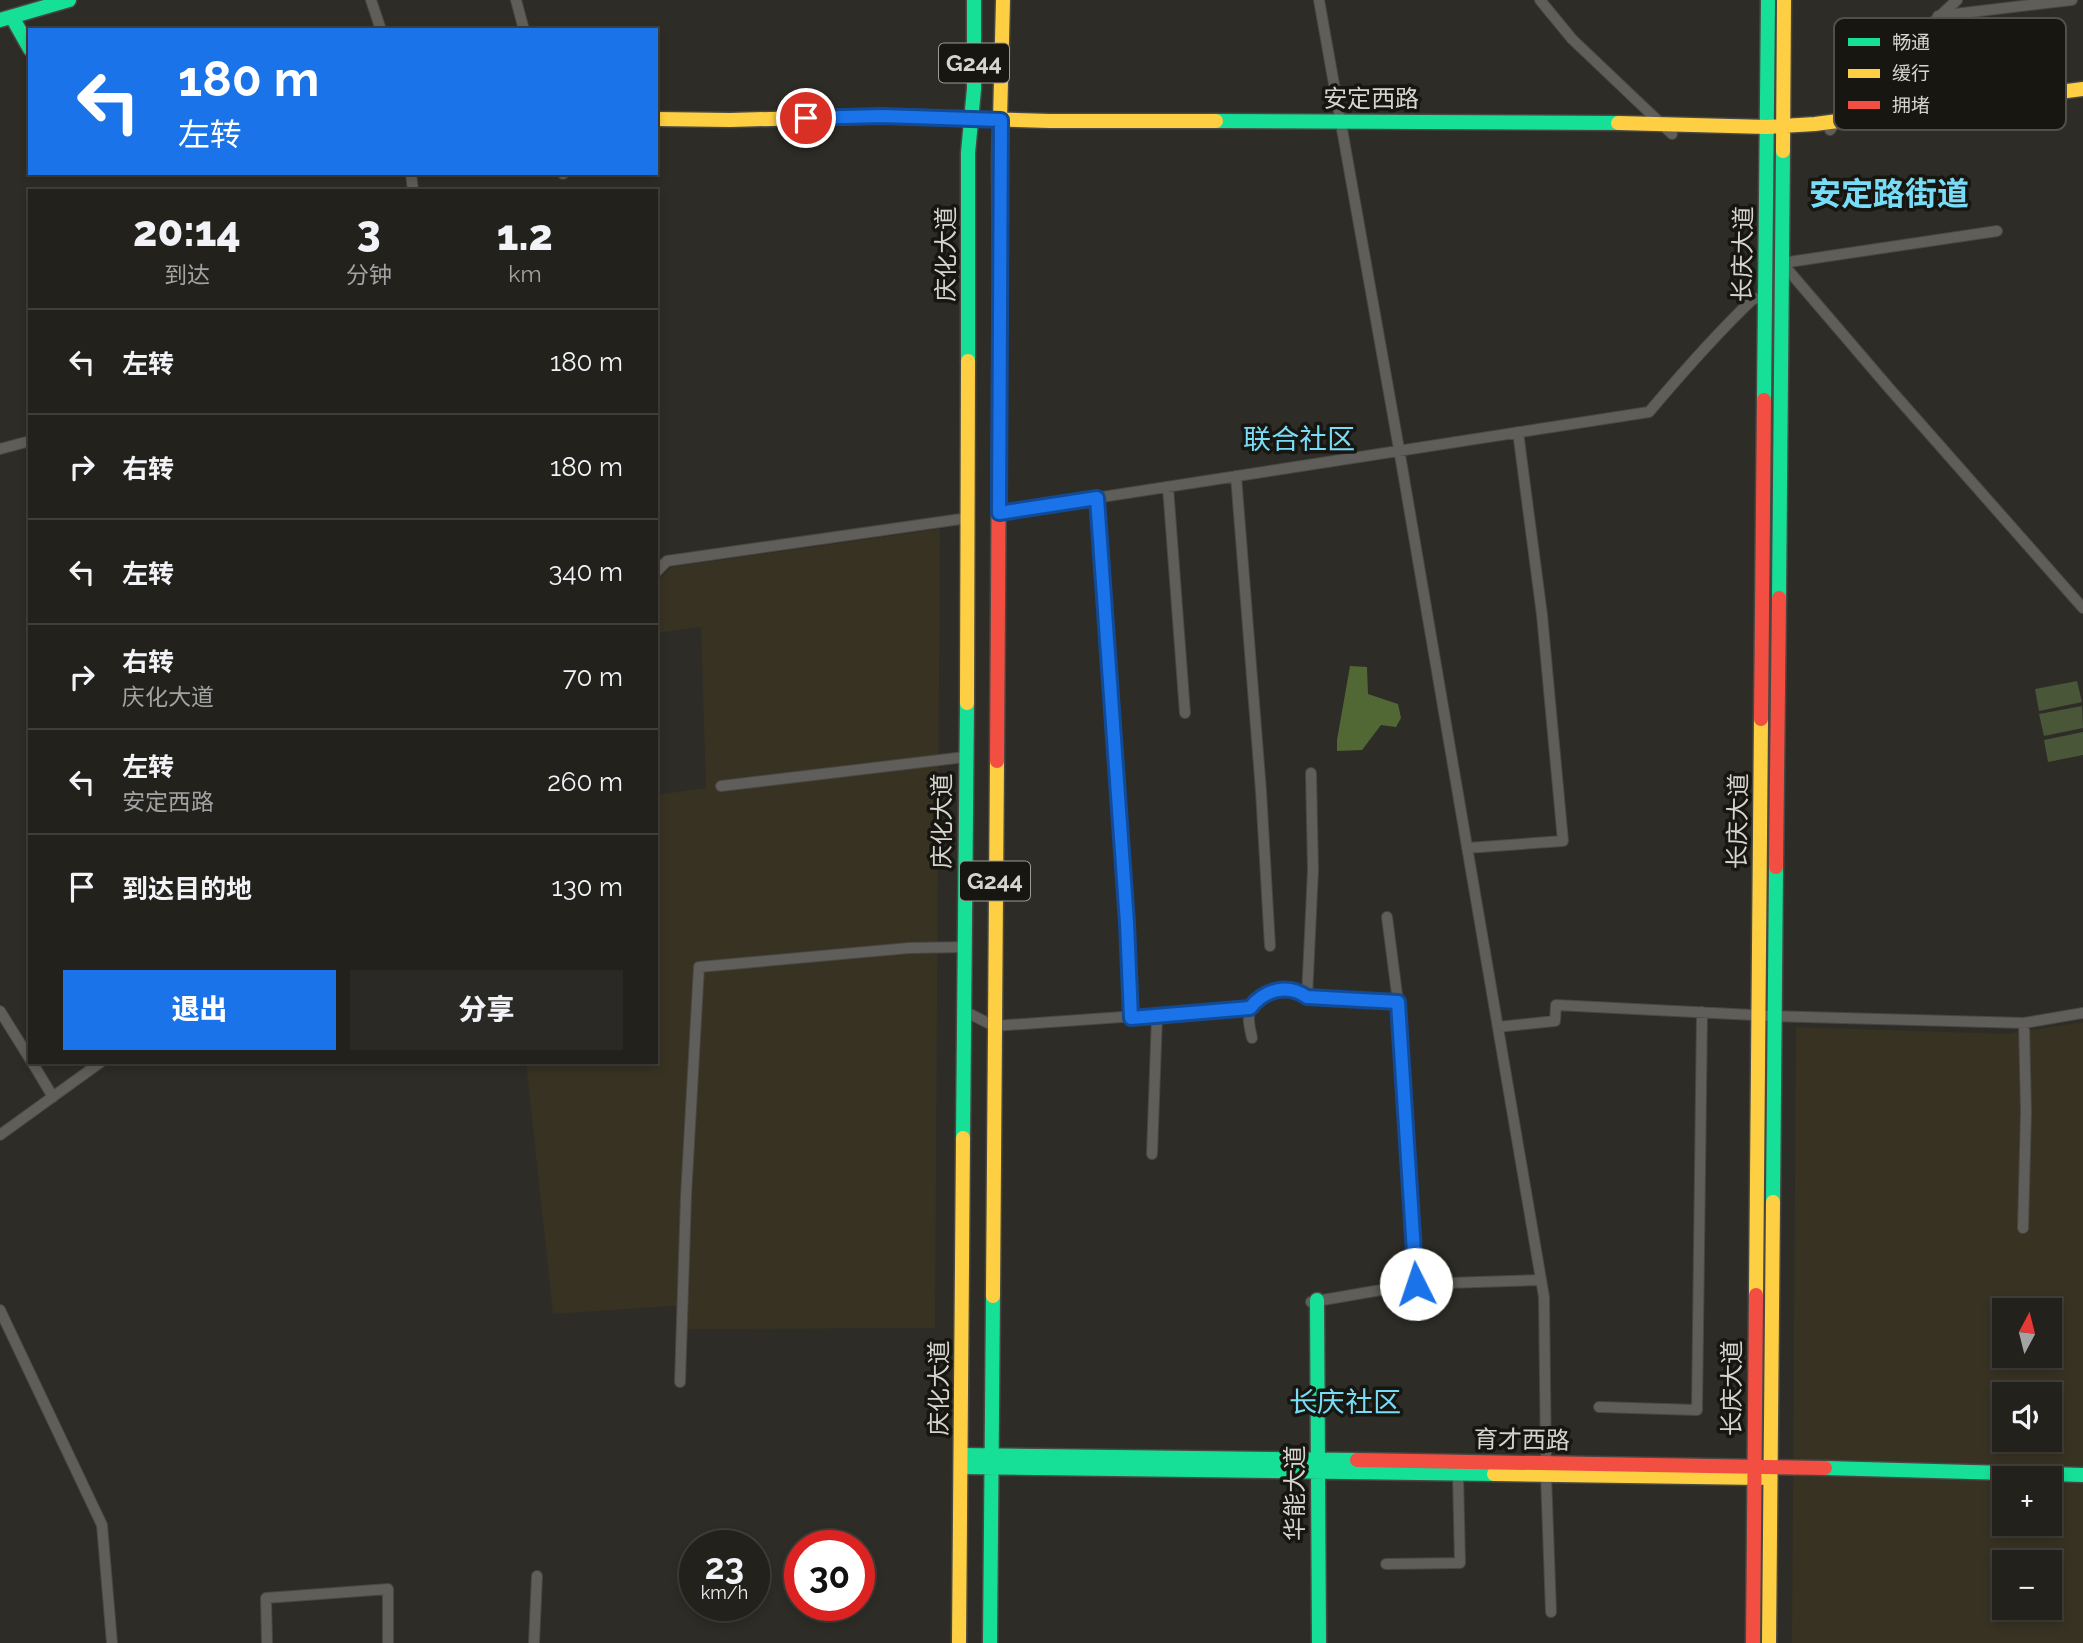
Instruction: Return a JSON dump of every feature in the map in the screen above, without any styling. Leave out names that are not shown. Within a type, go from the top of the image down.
[{"type":"main road","points":[[10,17],[69,0]]},
{"type":"main road","name":"庆化大道","points":[[959,1643],[968,518],[968,153],[974,89],[974,0]]},
{"type":"main road","name":"G244","points":[[990,1643],[1003,0]]},
{"type":"main road","name":"长庆大道","points":[[1752,1643],[1768,0]]},
{"type":"main road","name":"长庆大道","points":[[1769,1643],[1784,0]]},
{"type":"main road","points":[[10,17],[28,32]]},
{"type":"main road","points":[[10,17],[28,47]]},
{"type":"main road","name":"安定西路","points":[[658,119],[882,116],[1001,123],[1569,130],[1767,131],[1833,126]]},
{"type":"main road","name":"安定西路","points":[[658,126],[730,128],[971,122]]},
{"type":"main road","name":"华能大道","points":[[1312,1643],[1314,1301]]},
{"type":"main road","name":"育才西路","points":[[961,1461],[2083,1475]]},
{"type":"main road","name":"育才西路","points":[[1314,1466],[1458,1474],[1546,1469]]},
{"type":"main road","name":"华能大道","points":[[1314,1466],[1319,1643]]},
{"type":"main road","name":"育才西路","points":[[1771,1472],[1992,1481]]},
{"type":"main road","points":[[2062,1483],[2083,1484]]},
{"type":"street","points":[[371,0],[380,28]]},
{"type":"street","points":[[516,0],[523,28]]},
{"type":"street","points":[[1319,0],[1544,1297],[1551,1612]]},
{"type":"street","points":[[1540,0],[1572,39],[1668,130]]},
{"type":"street","points":[[1938,16],[1957,0]]},
{"type":"street","points":[[1938,16],[2072,0]]},
{"type":"street","points":[[1782,263],[1997,231]]},
{"type":"street","points":[[1782,263],[2083,608]]},
{"type":"street","points":[[999,513],[1649,412],[1699,353],[1744,307],[1753,299],[1765,298]]},
{"type":"street","points":[[1467,848],[1563,841],[1542,615],[1518,432]]},
{"type":"street","points":[[0,449],[28,442]]},
{"type":"street","points":[[1236,476],[1261,791],[1270,946]]},
{"type":"street","points":[[1168,486],[1185,713]]},
{"type":"street","points":[[1097,498],[1127,923],[1131,1018]]},
{"type":"street","points":[[658,570],[667,561],[968,518]]},
{"type":"street","points":[[721,786],[965,757]]},
{"type":"street","points":[[1307,997],[1312,870],[1311,773]]},
{"type":"street","points":[[1387,917],[1398,1002],[1416,1284]]},
{"type":"street","points":[[680,1382],[686,1196],[699,967],[909,948],[965,947]]},
{"type":"street","points":[[1252,1038],[1248,1018],[1250,1008],[1256,1000],[1273,991],[1298,990],[1307,997],[1398,1002]]},
{"type":"street","points":[[1498,1027],[1555,1021],[1556,1005],[1775,1016],[2024,1023],[2083,1013]]},
{"type":"street","points":[[964,1011],[994,1026],[1250,1008]]},
{"type":"street","points":[[0,1011],[28,1056]]},
{"type":"street","points":[[1599,1407],[1697,1410],[1703,1012]]},
{"type":"street","points":[[1152,1154],[1157,1016]]},
{"type":"street","points":[[2023,1228],[2026,1112],[2024,1023]]},
{"type":"street","points":[[33,1064],[53,1097]]},
{"type":"street","points":[[0,1135],[98,1064]]},
{"type":"street","points":[[1314,1301],[1416,1284],[1541,1280]]},
{"type":"street","points":[[0,1310],[102,1525],[111,1643]]},
{"type":"street","points":[[1386,1564],[1460,1563],[1458,1474]]},
{"type":"street","points":[[534,1643],[537,1576]]},
{"type":"street","points":[[267,1643],[267,1598],[388,1589],[388,1643]]},
{"type":"shaded area","points":[[940,529],[935,1328],[683,1329],[685,1305],[553,1314],[526,1064],[658,1064],[658,795],[706,788],[701,627],[658,633],[658,581],[672,567]]},
{"type":"shaded area","points":[[2083,1022],[2083,1643],[1792,1643],[1796,1027],[2008,1034]]},
{"type":"green space","points":[[1350,666],[1367,667],[1368,694],[1398,704],[1401,718],[1396,727],[1381,725],[1362,750],[1337,751],[1337,740]]},
{"type":"green space","points":[[2077,681],[2082,702],[2039,711],[2035,689]]},
{"type":"green space","points":[[2082,706],[2083,728],[2044,736],[2039,714]]},
{"type":"green space","points":[[2083,732],[2083,755],[2048,762],[2044,740]]},
{"type":"traffic: fast","points":[[0,20],[69,0]]},
{"type":"traffic: fast","points":[[968,361],[968,153],[974,89],[974,0]]},
{"type":"traffic: fast","points":[[1764,400],[1768,0]]},
{"type":"traffic: fast","points":[[12,17],[28,45]]},
{"type":"traffic: fast","points":[[1216,121],[1618,123]]},
{"type":"traffic: fast","points":[[1779,598],[1783,151]]},
{"type":"traffic: fast","points":[[963,1138],[967,703]]},
{"type":"traffic: fast","points":[[1773,1202],[1776,867]]},
{"type":"traffic: fast","points":[[990,1643],[993,1296]]},
{"type":"traffic: fast","points":[[1317,1300],[1319,1643]]},
{"type":"traffic: fast","points":[[961,1455],[1357,1460]]},
{"type":"traffic: fast","points":[[961,1467],[1494,1474]]},
{"type":"traffic: fast","points":[[1825,1468],[2083,1475]]},
{"type":"traffic: slow","points":[[1000,276],[999,161],[1003,0]]},
{"type":"traffic: slow","points":[[1783,151],[1784,0]]},
{"type":"traffic: slow","points":[[2066,91],[2083,89]]},
{"type":"traffic: slow","points":[[658,119],[882,116],[1050,121],[1216,121]]},
{"type":"traffic: slow","points":[[1618,123],[1767,127],[1834,122]]},
{"type":"traffic: slow","points":[[967,703],[968,361]]},
{"type":"traffic: slow","points":[[1756,1295],[1761,719]]},
{"type":"traffic: slow","points":[[993,1296],[997,761]]},
{"type":"traffic: slow","points":[[959,1643],[963,1138]]},
{"type":"traffic: slow","points":[[1769,1643],[1773,1202]]},
{"type":"traffic: slow","points":[[1494,1474],[1761,1478]]},
{"type":"traffic: jam","points":[[997,761],[1000,276]]},
{"type":"traffic: jam","points":[[1761,719],[1764,400]]},
{"type":"traffic: jam","points":[[1776,867],[1779,598]]},
{"type":"traffic: jam","points":[[1753,1643],[1756,1295]]},
{"type":"traffic: jam","points":[[1357,1460],[1825,1468]]},
{"type":"district","name":"安定路街道","points":[[1889,194]]},
{"type":"district","name":"联合社区","points":[[1299,439]]},
{"type":"district","name":"长庆社区","points":[[1345,1402]]},
{"type":"route","points":[[806,118],[882,116],[1001,120],[999,513],[1097,498],[1127,923],[1131,1018],[1250,1008],[1264,994],[1285,989],[1298,990],[1307,997],[1398,1002],[1402,1098],[1416,1284]]}]
